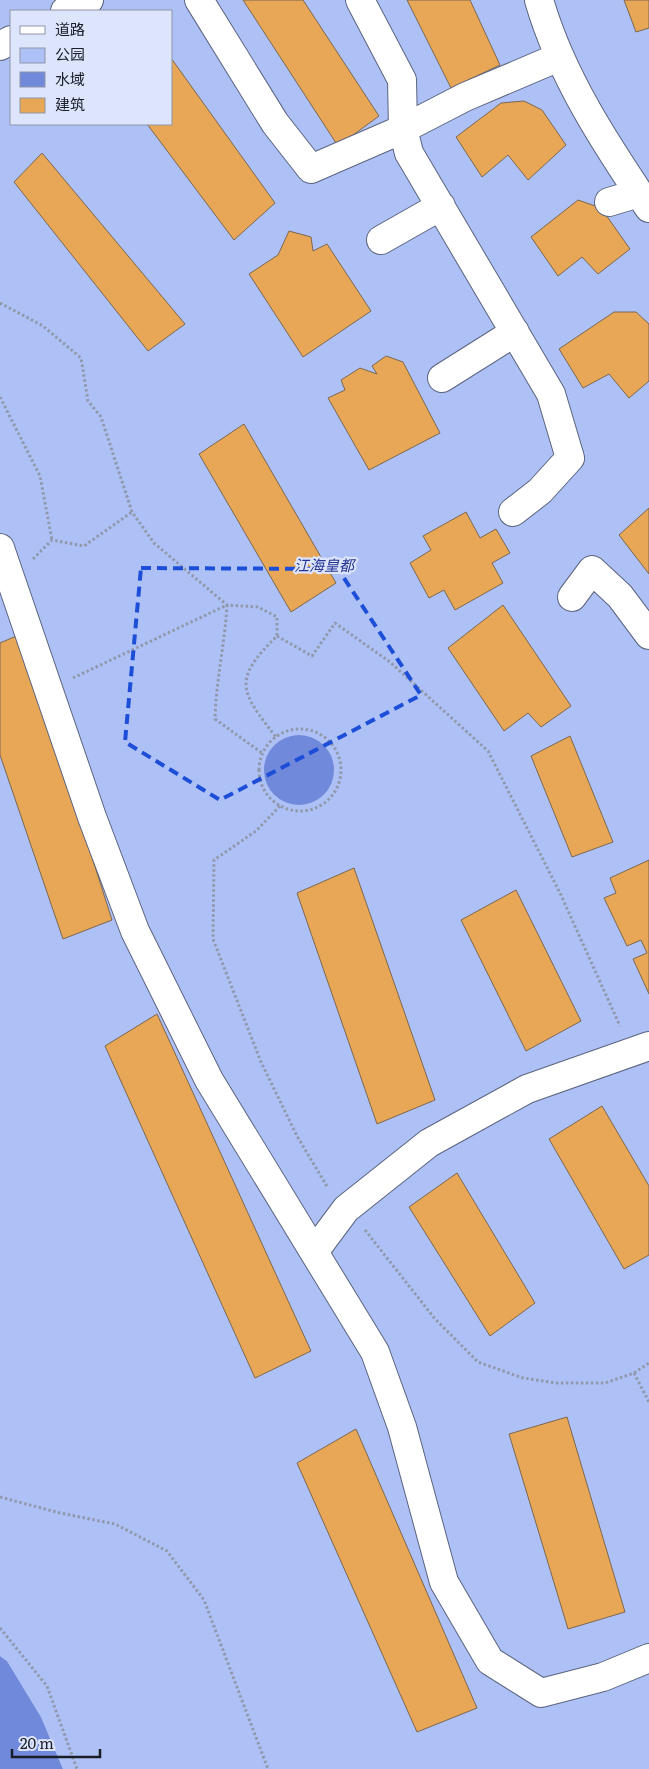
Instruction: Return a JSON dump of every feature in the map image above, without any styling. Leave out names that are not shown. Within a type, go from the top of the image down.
[{"type":"lane","points":[[67,10],[89,0]]},
{"type":"lane","points":[[199,0],[275,123],[311,169],[403,129],[465,97],[559,57]]},
{"type":"lane","points":[[360,0],[402,80],[403,129],[409,153],[551,394],[570,458],[540,492],[513,512]]},
{"type":"lane","points":[[538,0],[550,39],[559,57],[602,138],[644,200]]},
{"type":"lane","points":[[609,202],[644,200]]},
{"type":"lane","points":[[381,240],[441,206]]},
{"type":"lane","points":[[442,378],[515,332]]},
{"type":"lane","points":[[0,548],[92,817],[135,931],[209,1080],[375,1352],[402,1427],[444,1582],[490,1661],[541,1693],[603,1677],[649,1658]]},
{"type":"lane","points":[[572,596],[592,570],[620,596],[649,635]]},
{"type":"lane","points":[[314,1252],[346,1209],[429,1143],[527,1089],[641,1050]]},
{"type":"path","points":[[0,303],[43,326],[81,358],[88,401],[101,417],[132,512],[154,544],[227,605]]},
{"type":"path","points":[[0,397],[40,476],[52,540]]},
{"type":"path","points":[[52,540],[84,546],[132,512]]},
{"type":"path","points":[[11,580],[52,540]]},
{"type":"path","points":[[227,605],[221,669],[216,691],[215,718],[262,753]]},
{"type":"path","points":[[49,690],[227,605],[258,607],[277,617],[277,636],[258,654],[245,681],[250,704],[276,737]]},
{"type":"path","points":[[277,636],[312,656],[335,623],[390,662],[488,751],[641,1050]]},
{"type":"path","points":[[293,730],[317,734],[330,743],[340,761],[338,784],[326,802],[307,810],[298,811],[280,806],[265,792],[260,781],[259,769],[262,753],[276,737],[293,730]]},
{"type":"path","points":[[280,806],[256,831],[214,860],[213,939],[261,1062],[297,1136],[327,1187],[387,1256],[435,1319],[478,1362],[523,1378],[556,1383],[605,1384],[634,1373],[649,1363]]},
{"type":"path","points":[[634,1373],[649,1402]]},
{"type":"path","points":[[0,1497],[60,1513],[115,1524],[168,1550],[204,1600],[268,1769]]},
{"type":"path","points":[[0,1628],[47,1686],[77,1769]]},
{"type":"highlighted area","points":[[141,568],[338,569],[421,695],[220,800],[125,742]]},
{"type":"green space","name":"江海皇都","points":[[0,0],[649,0],[649,1769],[63,1769],[41,1717],[7,1661],[0,1656]]},
{"type":"water","points":[[299,735],[312,738],[324,745],[331,757],[334,770],[331,783],[324,795],[312,802],[299,805],[286,802],[274,795],[267,783],[264,770],[267,757],[274,745],[286,738]]},
{"type":"water","points":[[0,1656],[7,1661],[41,1717],[63,1769],[0,1769]]},
{"type":"building","points":[[243,0],[303,0],[379,116],[338,146]]},
{"type":"building","points":[[407,0],[470,0],[500,65],[451,88]]},
{"type":"building","points":[[624,0],[649,0],[649,28],[636,32]]},
{"type":"building","points":[[172,59],[275,203],[234,240],[148,125],[172,125]]},
{"type":"building","points":[[524,101],[542,110],[566,145],[528,180],[508,155],[482,177],[456,137],[501,103]]},
{"type":"building","points":[[42,153],[185,324],[148,351],[14,182]]},
{"type":"building","points":[[578,200],[601,208],[630,249],[598,274],[582,257],[558,276],[531,237]]},
{"type":"building","points":[[289,231],[311,237],[313,251],[327,244],[371,311],[303,357],[249,274],[278,255]]},
{"type":"building","points":[[614,312],[636,312],[649,324],[649,381],[629,398],[609,374],[583,388],[559,349]]},
{"type":"building","points":[[386,356],[403,362],[440,433],[369,470],[328,398],[345,390],[341,380],[360,368],[377,374],[372,366]]},
{"type":"building","points":[[244,424],[336,583],[291,612],[199,454]]},
{"type":"building","points":[[649,508],[649,574],[619,535]]},
{"type":"building","points":[[466,512],[480,538],[496,529],[510,553],[492,563],[503,583],[455,610],[444,590],[429,598],[410,563],[431,550],[423,536]]},
{"type":"building","points":[[503,605],[571,706],[541,727],[528,713],[504,731],[448,648]]},
{"type":"building","points":[[21,634],[112,920],[63,939],[0,755],[0,643]]},
{"type":"building","points":[[570,736],[613,842],[572,857],[531,756]]},
{"type":"building","points":[[649,860],[649,994],[633,959],[647,953],[641,940],[627,946],[604,898],[616,893],[610,878]]},
{"type":"building","points":[[354,868],[435,1100],[377,1124],[297,893]]},
{"type":"building","points":[[516,890],[581,1021],[526,1051],[461,920]]},
{"type":"building","points":[[157,1014],[311,1351],[255,1378],[105,1046]]},
{"type":"building","points":[[602,1106],[649,1186],[649,1255],[624,1269],[549,1139]]},
{"type":"building","points":[[457,1173],[535,1303],[490,1336],[409,1207]]},
{"type":"building","points":[[567,1417],[625,1612],[568,1629],[509,1434]]},
{"type":"building","points":[[356,1429],[477,1708],[417,1732],[297,1463]]}]
